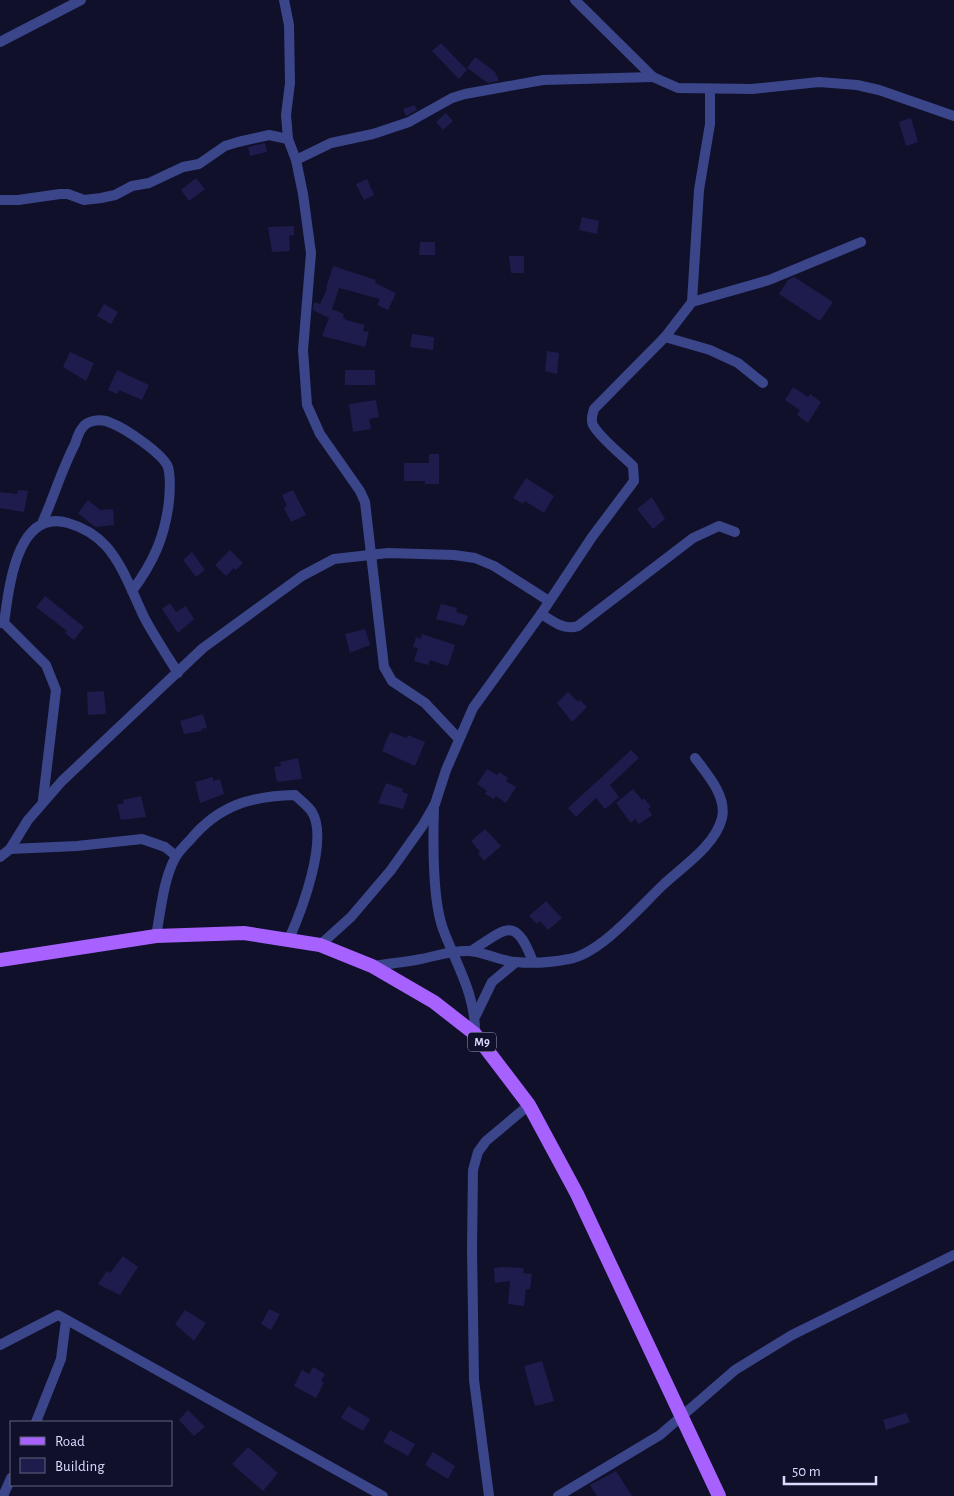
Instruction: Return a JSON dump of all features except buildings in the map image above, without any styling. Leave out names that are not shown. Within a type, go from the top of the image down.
[{"type":"main road","name":"M9","points":[[0,960],[156,936],[219,932],[289,939],[320,945],[372,966],[410,986],[475,1034],[529,1105],[577,1194],[719,1496]]},
{"type":"street","points":[[0,42],[81,0]]},
{"type":"street","points":[[284,0],[289,25],[290,83],[286,115],[288,139],[296,160],[303,194],[311,253],[303,366],[307,405],[320,434],[360,491],[365,502],[384,667],[392,681],[425,703],[458,738]]},
{"type":"street","points":[[575,0],[615,37],[653,78]]},
{"type":"street","points":[[296,160],[331,143],[373,134],[409,122],[452,98],[543,80],[653,78],[678,88],[710,90],[752,89],[819,82],[857,85],[879,90],[954,116]]},
{"type":"street","points":[[320,945],[351,917],[391,870],[423,825],[434,804],[458,738],[473,708],[550,601],[592,537],[634,482],[636,474],[633,466],[593,424],[592,418],[594,409],[665,337],[692,302],[699,190],[710,124],[710,90]]},
{"type":"street","points":[[0,200],[18,200],[60,194],[68,194],[84,200],[101,198],[115,195],[132,186],[149,184],[183,167],[198,164],[225,146],[269,135],[288,139]]},
{"type":"street","points":[[692,302],[768,280],[861,242]]},
{"type":"street","points":[[665,337],[710,350],[738,363],[763,383]]},
{"type":"street","points":[[43,800],[56,690],[46,665],[2,623],[10,578],[26,536],[43,522],[67,459],[82,428],[88,422],[97,420],[110,422],[156,454],[167,466],[170,478],[167,517],[163,536],[155,557],[132,591]]},
{"type":"street","points":[[43,522],[60,520],[76,525],[92,534],[107,547],[132,591],[152,632],[178,673]]},
{"type":"street","points":[[540,614],[570,629],[578,626],[693,538],[719,526],[735,532]]},
{"type":"street","points":[[0,857],[10,849],[43,800],[203,648],[302,576],[334,559],[388,553],[475,558],[494,566],[550,601]]},
{"type":"street","points":[[372,966],[421,959],[454,951],[471,951],[516,962],[571,959],[586,953],[652,899],[662,886],[694,858],[718,830],[723,816],[722,801],[713,782],[695,758]]},
{"type":"street","points":[[156,936],[168,876],[176,856],[198,829],[216,813],[246,801],[274,796],[295,796],[312,812],[316,853],[305,900],[289,939]]},
{"type":"street","points":[[434,804],[433,828],[438,901],[443,928],[454,951],[476,1015],[475,1034]]},
{"type":"street","points":[[10,849],[20,847],[77,846],[142,839],[165,847],[176,856]]},
{"type":"street","points":[[471,951],[495,934],[508,930],[516,931],[522,936],[533,962]]},
{"type":"street","points":[[476,1015],[492,982],[516,962]]},
{"type":"street","points":[[490,1496],[474,1380],[473,1170],[478,1152],[486,1141],[529,1105]]},
{"type":"street","points":[[558,1496],[638,1450],[682,1418],[735,1370],[792,1335],[954,1255]]},
{"type":"street","points":[[0,1345],[58,1315],[383,1496]]},
{"type":"street","points":[[36,1421],[60,1359],[66,1320]]},
{"type":"street","points":[[3,1496],[10,1480]]}]
